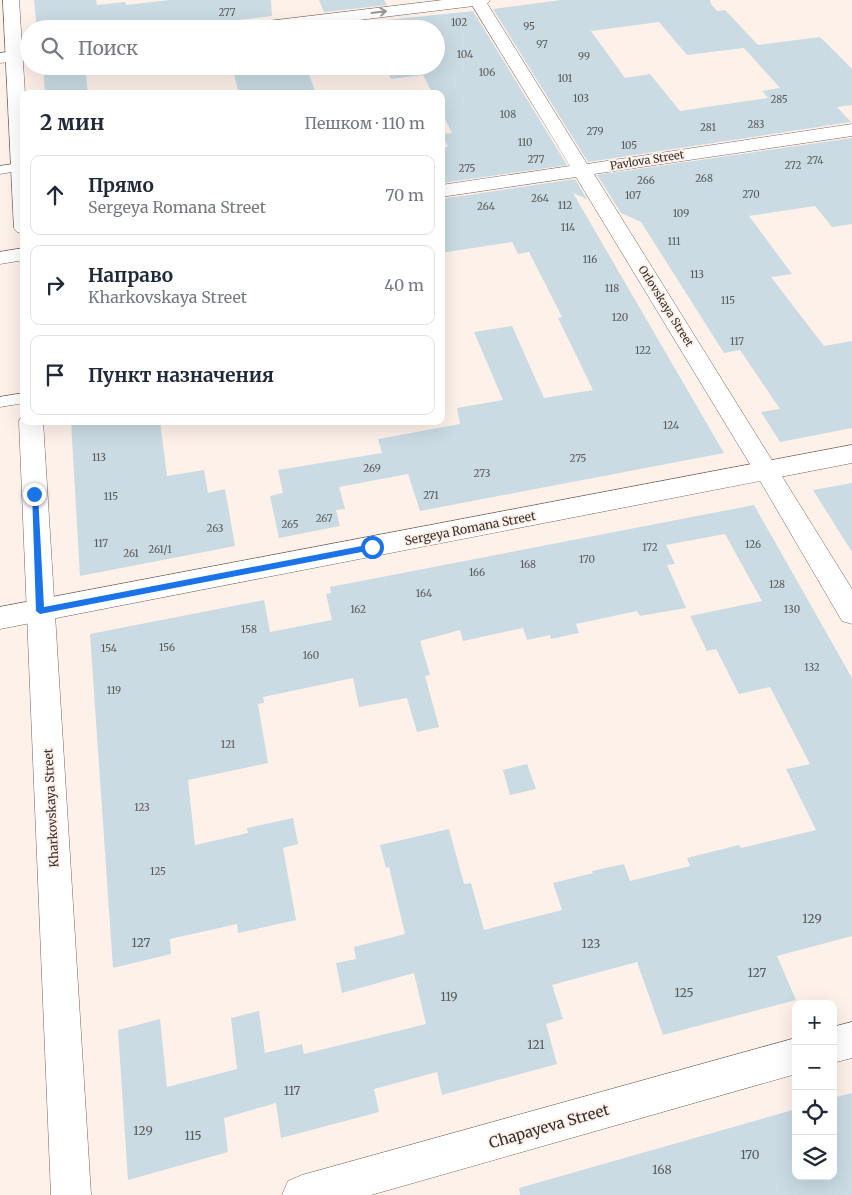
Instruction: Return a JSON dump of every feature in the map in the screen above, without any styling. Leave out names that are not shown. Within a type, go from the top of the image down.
[{"type":"street","points":[[11,0],[20,167]]},
{"type":"street","name":"Orlovskaya Street","points":[[477,0],[768,472],[852,613]]},
{"type":"street","points":[[316,20],[482,0]]},
{"type":"street","name":"Pavlova Street","points":[[445,190],[852,130]]},
{"type":"street","points":[[0,258],[20,255]]},
{"type":"street","name":"Kharkovskaya Street","points":[[31,425],[71,1195]]},
{"type":"street","name":"Sergeya Romana Street","points":[[0,618],[768,472],[852,454]]},
{"type":"street","points":[[836,1045],[852,1040]]},
{"type":"street","name":"Chapayeva Street","points":[[302,1195],[792,1057]]},
{"type":"lane","points":[[0,170],[20,167]]},
{"type":"lane","points":[[0,402],[20,399]]},
{"type":"building","points":[[34,0],[96,0],[97,5],[125,2],[126,5],[169,0],[271,0],[272,16],[238,20],[36,20]]},
{"type":"building","points":[[319,0],[384,0],[387,5],[324,12]]},
{"type":"building","points":[[561,0],[710,0],[717,11],[725,10],[758,45],[820,37],[852,69],[852,105],[837,107],[851,122],[588,162],[493,9]],"holes":[[[659,22],[687,55],[744,48],[780,88],[762,91],[768,98],[680,111],[650,74],[625,78],[591,31]]]},
{"type":"building","points":[[473,11],[567,165],[445,182],[445,147],[448,147],[445,134],[452,133],[445,119],[445,90],[431,90],[423,75],[445,75],[445,20],[387,20]]},
{"type":"building","points":[[44,75],[86,75],[88,90],[45,90]]},
{"type":"building","points":[[234,75],[309,75],[315,90],[238,90]]},
{"type":"building","points":[[389,75],[423,75],[391,79]]},
{"type":"building","points":[[852,138],[852,224],[832,227],[815,206],[749,216],[792,274],[771,277],[824,346],[852,341],[852,428],[780,442],[761,412],[780,409],[740,350],[724,353],[641,222],[621,213],[597,175]]},
{"type":"building","points":[[575,179],[587,199],[573,193],[724,453],[420,511],[408,474],[339,487],[345,509],[336,510],[340,526],[279,538],[270,496],[283,493],[278,470],[382,453],[378,439],[460,424],[457,408],[503,400],[474,332],[512,326],[544,398],[593,390],[558,318],[562,317],[529,252],[518,254],[512,242],[445,252],[445,198]]},
{"type":"building","points":[[71,425],[161,425],[167,476],[204,470],[208,493],[225,489],[235,546],[80,576]]},
{"type":"building","points":[[852,483],[852,552],[813,490]]},
{"type":"building","points":[[754,505],[852,678],[852,936],[777,956],[796,1000],[663,1035],[637,962],[552,985],[563,1019],[546,1024],[557,1064],[442,1095],[437,1072],[374,1089],[379,1112],[281,1138],[276,1103],[224,1118],[228,1152],[128,1180],[118,1030],[160,1019],[167,1087],[237,1069],[231,1018],[259,1011],[265,1053],[302,1044],[304,1054],[426,1024],[414,973],[342,993],[336,963],[356,959],[354,947],[405,934],[389,867],[386,868],[380,845],[449,829],[464,884],[471,883],[484,930],[562,910],[553,883],[593,873],[592,871],[624,864],[630,881],[690,866],[687,858],[739,845],[741,848],[816,830],[786,769],[810,764],[770,687],[739,694],[716,649],[707,651],[690,616],[762,601],[725,534],[666,545],[675,564],[667,565],[686,608],[640,616],[637,611],[576,624],[579,633],[551,639],[550,635],[527,640],[523,628],[463,641],[460,630],[420,641],[430,675],[425,676],[439,727],[417,732],[407,698],[359,707],[353,678],[263,697],[264,703],[258,704],[268,763],[188,780],[195,845],[248,833],[247,828],[293,818],[298,844],[283,848],[296,920],[238,933],[237,924],[170,939],[171,954],[113,968],[90,634],[264,600],[270,632],[332,620],[326,594],[331,593],[330,587]]},
{"type":"building","points":[[527,764],[536,789],[510,795],[503,770]]},
{"type":"building","points":[[852,1093],[852,1195],[520,1195],[519,1188],[792,1110],[792,1180],[837,1180],[837,1097]]},
{"type":"route","points":[[34,494],[40,611],[372,547]]}]
